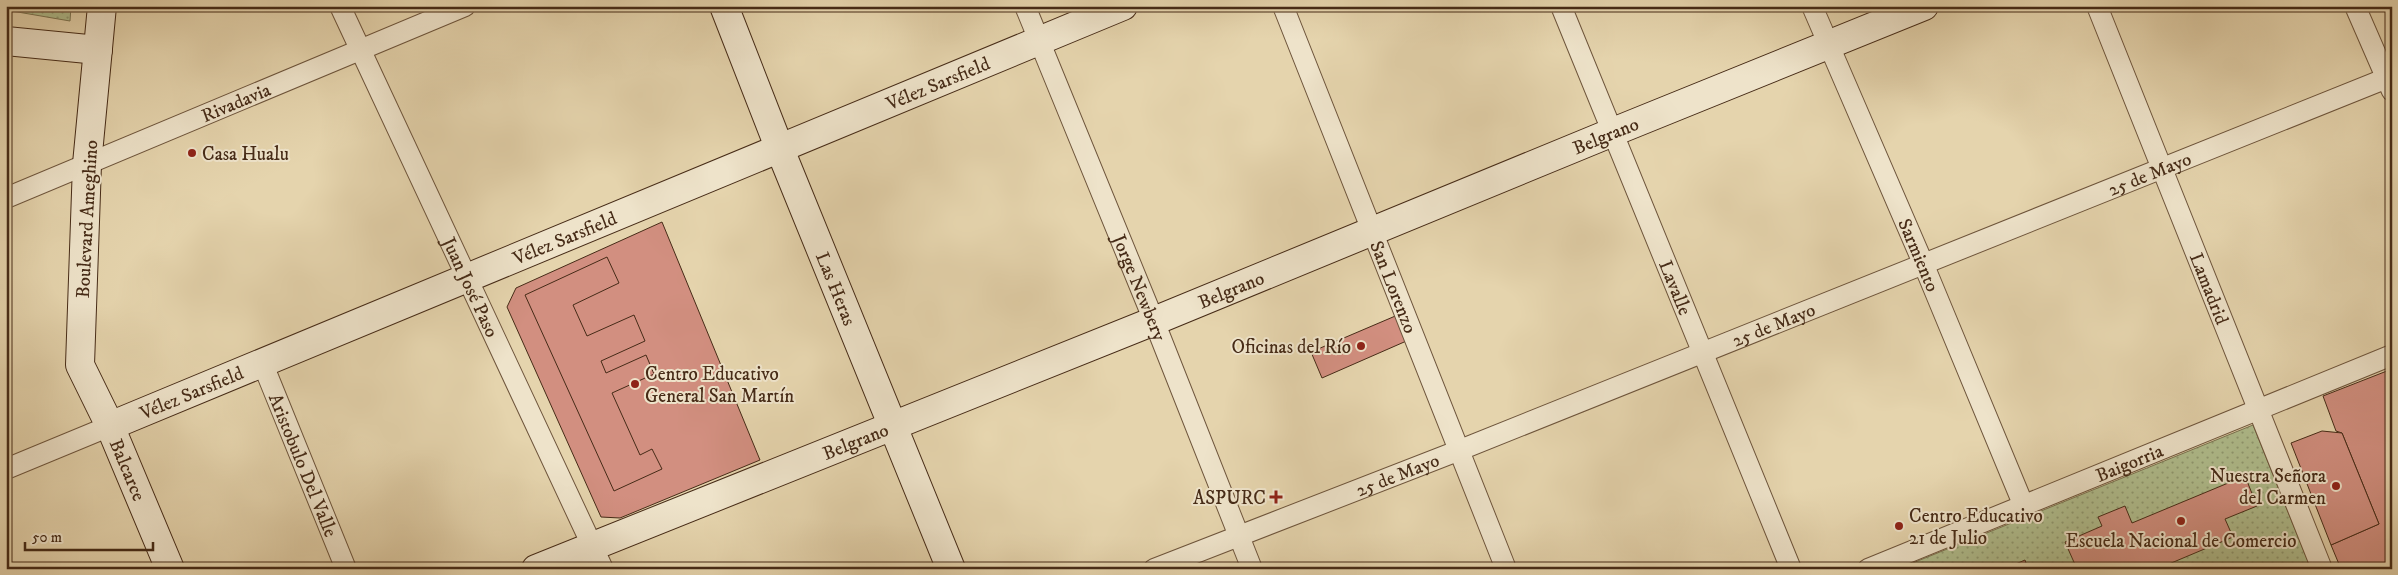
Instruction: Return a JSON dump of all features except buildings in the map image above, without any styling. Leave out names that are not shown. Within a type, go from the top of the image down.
[{"type":"main road","name":"Boulevard Ameghino","points":[[102,6],[87,164],[80,366],[110,426]]},
{"type":"main road","name":"Las Heras","points":[[724,6],[779,148],[951,569]]},
{"type":"main road","name":"Vélez Sarsfield","points":[[110,426],[1123,6]]},
{"type":"main road","name":"Belgrano","points":[[536,569],[597,558],[894,426],[1924,6]]},
{"type":"main road","points":[[6,41],[98,50]]},
{"type":"main road","name":"Balcarce","points":[[110,426],[165,567]]},
{"type":"street","name":"Juan José Paso","points":[[340,6],[597,558]]},
{"type":"street","name":"Rivadavia","points":[[6,198],[465,6]]},
{"type":"street","name":"Jorge Newbery","points":[[1025,6],[1154,321],[1252,569]]},
{"type":"street","name":"San Lorenzo","points":[[1283,6],[1506,569]]},
{"type":"street","name":"Lavalle","points":[[1561,6],[1791,569]]},
{"type":"street","name":"Sarmiento","points":[[1812,6],[1923,263],[2023,504]]},
{"type":"street","name":"Lamadrid","points":[[2097,6],[2322,569]]},
{"type":"street","points":[[2356,6],[2390,82]]},
{"type":"street","name":"25 de Mayo","points":[[1154,569],[1460,450],[2162,167],[2390,82]]},
{"type":"street","name":"Baigorria","points":[[1868,569],[2258,408],[2392,355]]},
{"type":"street","name":"Aristobulo Del Valle","points":[[262,362],[346,569]]},
{"type":"street","name":"Vélez Sarsfield","points":[[6,470],[110,426]]},
{"type":"green space","points":[[6,6],[71,6],[70,21],[6,10]]},
{"type":"green space","points":[[2253,425],[2311,569],[1898,569]]},
{"type":"place","name":"Casa Hualu","points":[[192,153]]},
{"type":"place","name":"Oficinas del Río","points":[[1361,346]]},
{"type":"place","name":"Centro Educativo General San Martín","points":[[635,384]]},
{"type":"place","name":"Nuestra Señora del Carmen","points":[[2336,486]]},
{"type":"place","name":"ASPURC","points":[[1276,497]]},
{"type":"place","name":"Escuela Nacional de Comercio","points":[[2181,521]]},
{"type":"place","name":"Centro Educativo 21 de Julio","points":[[1899,526]]}]
